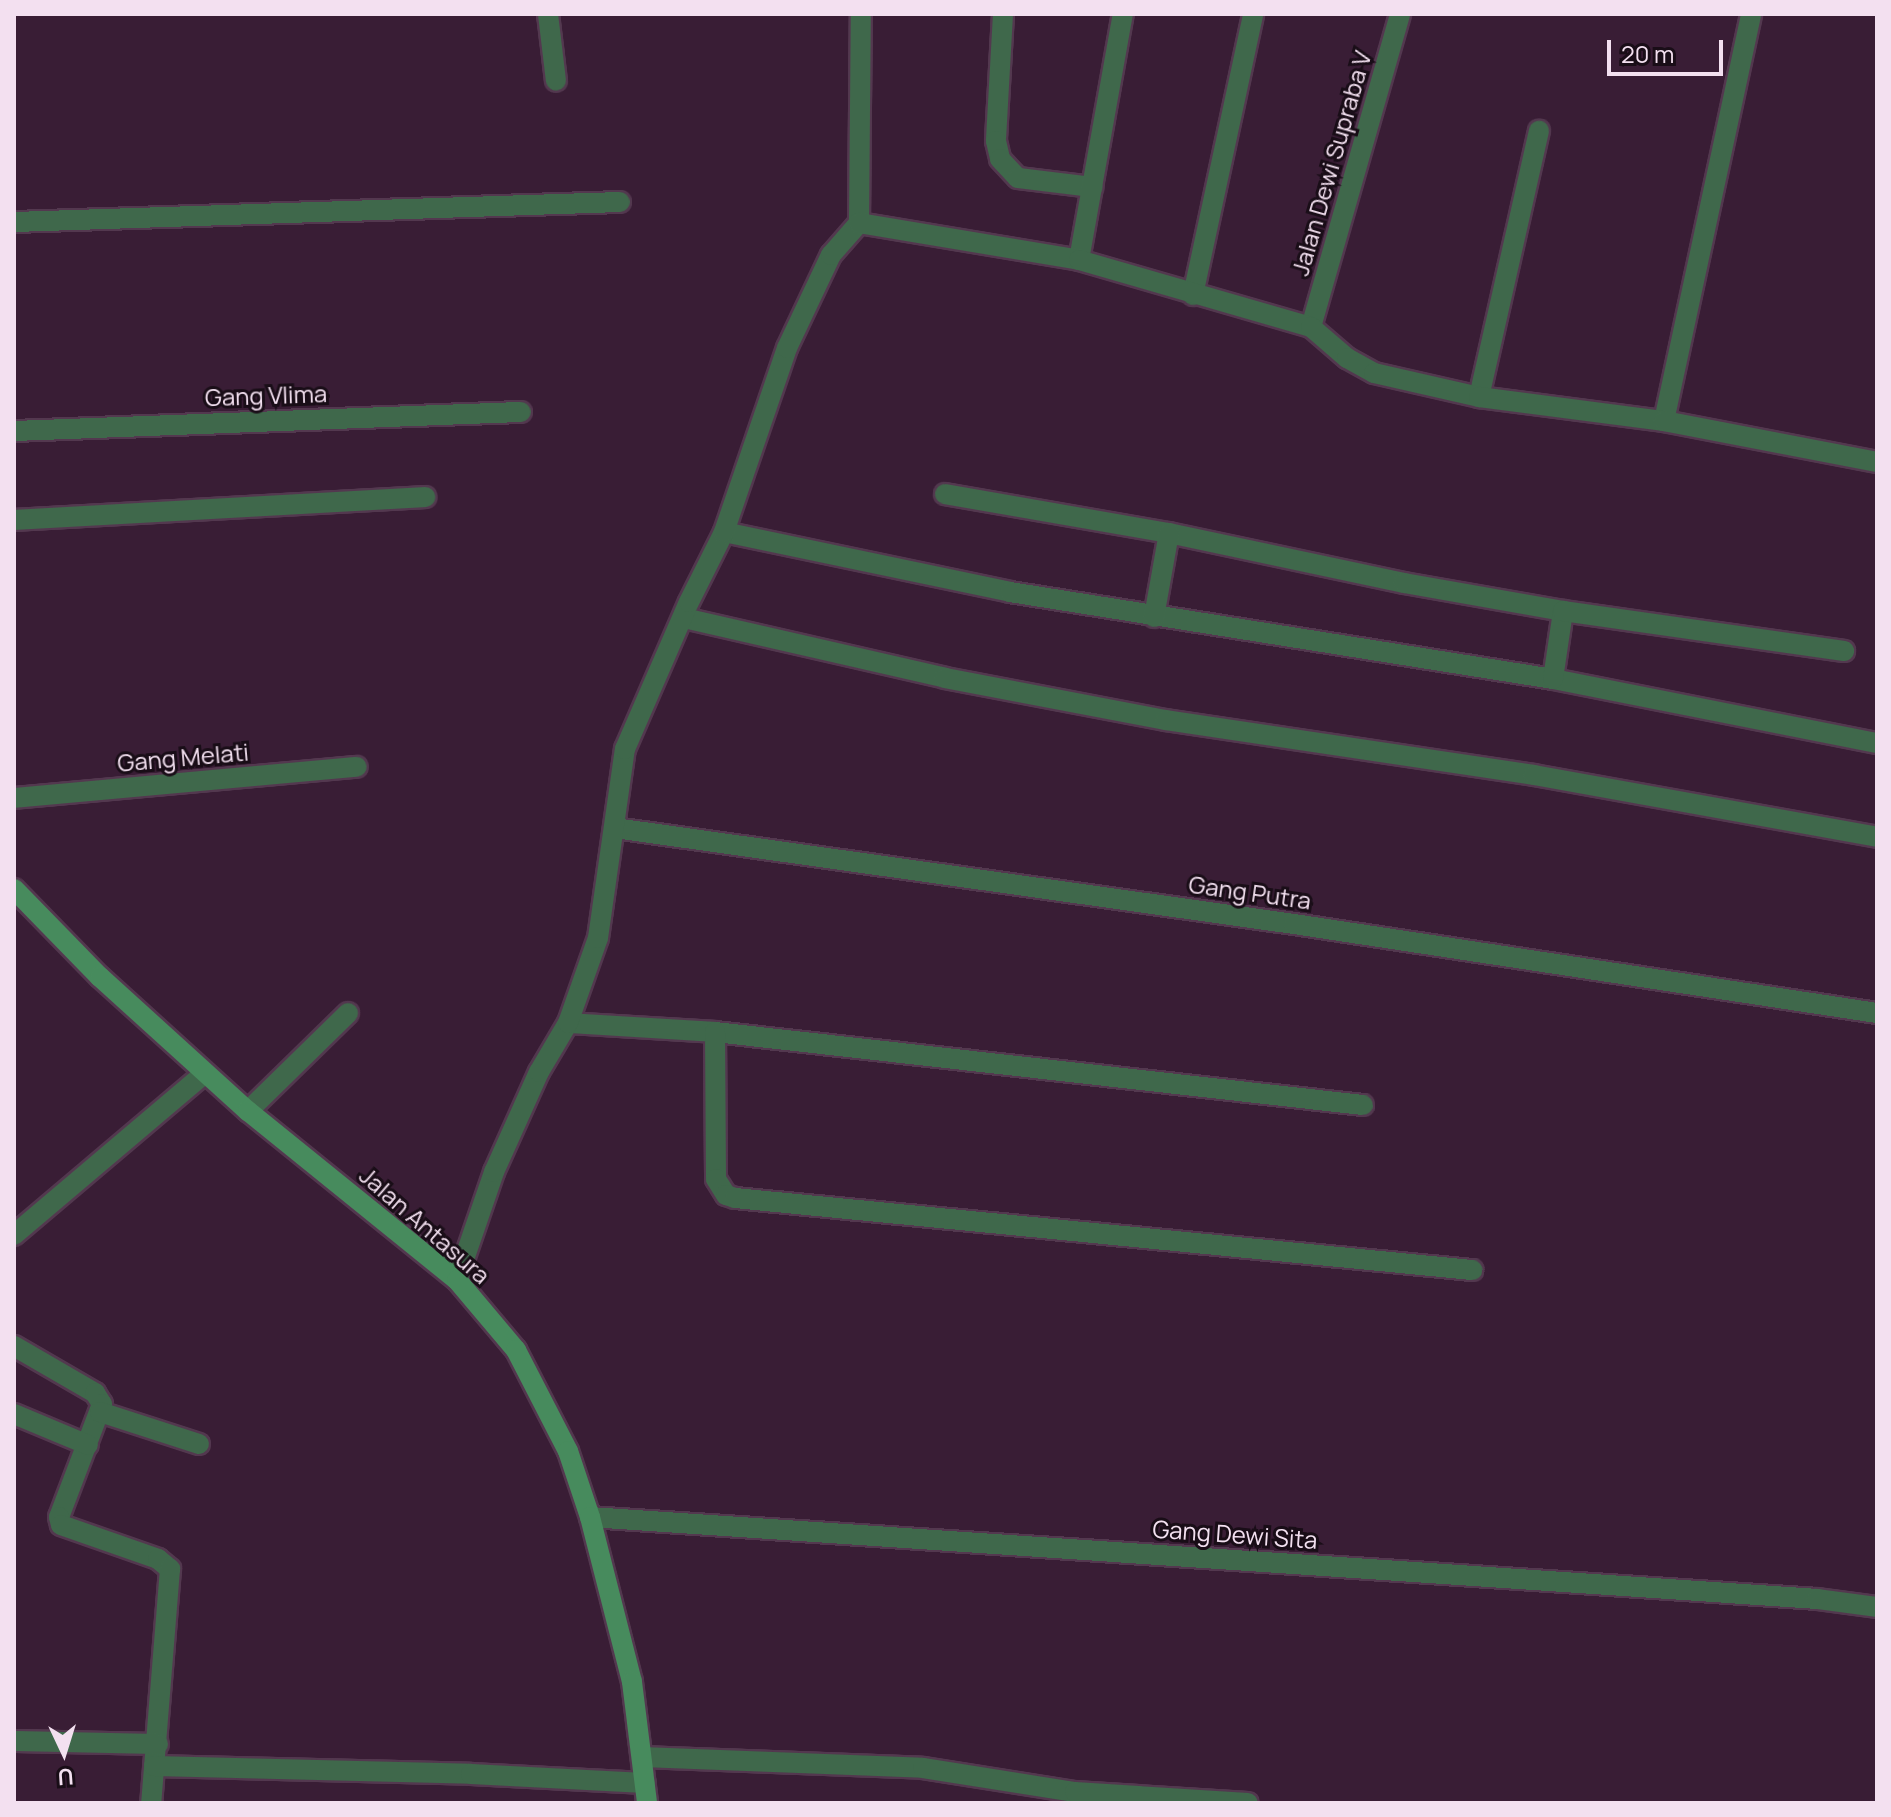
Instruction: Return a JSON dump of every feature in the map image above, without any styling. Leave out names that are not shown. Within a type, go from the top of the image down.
[{"type":"main road","name":"Jalan Antasura","points":[[14,889],[100,977],[248,1111],[457,1280],[516,1350],[568,1451],[590,1517],[632,1682],[646,1793]]},
{"type":"street","points":[[548,14],[556,81]]},
{"type":"street","points":[[457,1280],[503,1150],[539,1072],[568,1023],[598,938],[625,749],[724,532],[787,348],[831,255],[859,223],[861,14]]},
{"type":"street","points":[[1003,14],[996,141],[1000,159],[1018,178],[1092,187]]},
{"type":"street","points":[[1079,260],[1123,14]]},
{"type":"street","points":[[1193,295],[1253,14]]},
{"type":"street","name":"Jalan Dewi Supraba V","points":[[1311,327],[1400,14]]},
{"type":"street","points":[[1664,421],[1751,14]]},
{"type":"street","points":[[1479,397],[1539,131]]},
{"type":"street","points":[[14,222],[620,202]]},
{"type":"street","points":[[859,223],[1079,260],[1311,327],[1347,358],[1374,373],[1479,397],[1664,421],[1877,462]]},
{"type":"street","name":"Gang Vlima","points":[[14,431],[521,412]]},
{"type":"street","points":[[945,494],[1169,533],[1404,583],[1563,611],[1844,651]]},
{"type":"street","points":[[14,520],[425,497]]},
{"type":"street","points":[[724,532],[1010,592],[1553,679],[1877,743]]},
{"type":"street","points":[[1154,617],[1169,533]]},
{"type":"street","points":[[1553,679],[1563,611]]},
{"type":"street","points":[[684,618],[945,678],[1166,720],[1534,775],[1877,837]]},
{"type":"street","name":"Gang Melati","points":[[14,798],[357,767]]},
{"type":"street","name":"Gang Putra","points":[[615,828],[1309,926],[1877,1013]]},
{"type":"street","points":[[248,1111],[348,1013]]},
{"type":"street","points":[[568,1023],[715,1032],[1363,1105]]},
{"type":"street","points":[[715,1032],[716,1179],[726,1195],[735,1198],[1472,1270]]},
{"type":"street","points":[[14,1235],[205,1073]]},
{"type":"street","points":[[14,1346],[95,1393],[102,1404],[59,1517],[61,1525],[158,1559],[170,1569],[151,1803]]},
{"type":"street","points":[[100,1412],[199,1444]]},
{"type":"street","points":[[14,1414],[88,1445]]},
{"type":"street","name":"Gang Dewi Sita","points":[[590,1517],[1817,1599],[1877,1607]]},
{"type":"street","points":[[14,1741],[158,1744]]},
{"type":"street","points":[[642,1757],[923,1768],[1075,1792],[1248,1803]]},
{"type":"street","points":[[154,1766],[471,1774],[646,1793]]}]
